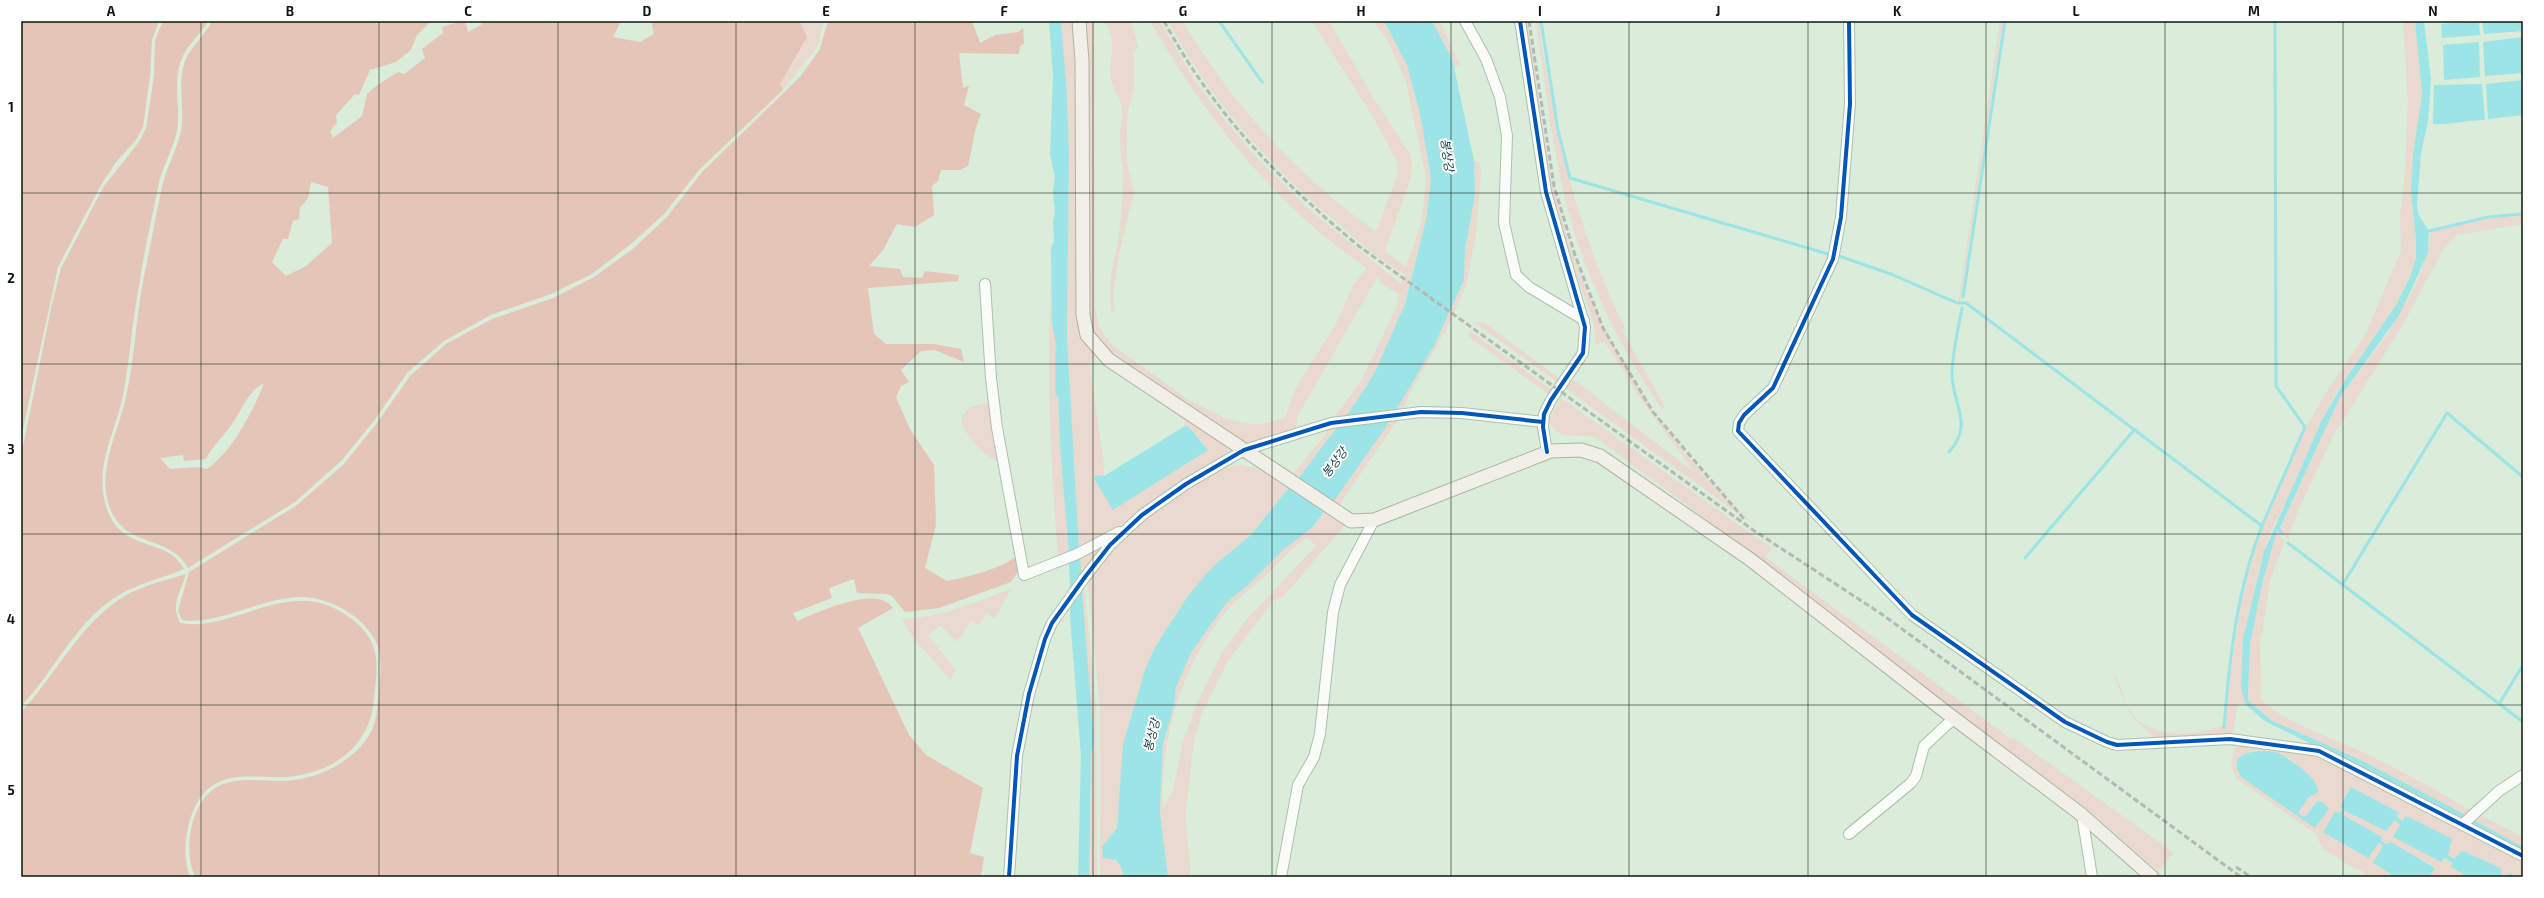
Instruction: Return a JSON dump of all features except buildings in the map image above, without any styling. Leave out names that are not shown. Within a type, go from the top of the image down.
[{"type":"main road","points":[[1079,21],[1082,61],[1083,315],[1087,334],[1109,360],[1345,519],[1358,522],[1374,520],[1547,452],[1574,449],[1600,456],[1751,560],[1954,718],[2082,815],[2152,877]]},
{"type":"street","points":[[1465,21],[1486,59],[1500,97],[1507,136],[1504,223],[1516,275],[1529,288],[1584,320]]},
{"type":"street","points":[[1520,21],[1546,192],[1562,253],[1584,320],[1583,353],[1551,400],[1543,422],[1547,452]]},
{"type":"street","points":[[1849,21],[1850,104],[1841,217],[1833,259],[1773,388],[1744,415],[1739,423],[1738,431],[1908,610],[1936,633],[2065,722],[2107,742],[2128,745],[2164,741],[2230,739],[2320,751],[2523,856]]},
{"type":"street","points":[[985,284],[990,378],[997,428],[1024,574],[1077,554],[1125,529],[1186,484],[1244,450],[1331,423],[1400,414],[1462,413],[1543,422]]},
{"type":"street","points":[[1281,877],[1298,785],[1314,757],[1320,734],[1333,612],[1340,585],[1374,520]]},
{"type":"street","points":[[1009,877],[1017,756],[1029,694],[1045,639],[1052,623],[1085,577],[1125,529]]},
{"type":"street","points":[[1849,834],[1911,783],[1916,776],[1924,746],[1954,718]]},
{"type":"street","points":[[2463,824],[2471,815],[2499,791],[2523,775]]},
{"type":"street","points":[[2082,815],[2092,877]]},
{"type":"shaded area","points":[[21,21],[159,21],[152,40],[150,76],[143,127],[136,140],[116,162],[101,185],[58,267],[21,438]]},
{"type":"shaded area","points":[[163,21],[208,21],[184,53],[179,67],[177,86],[177,131],[159,183],[143,260],[123,395],[104,461],[103,488],[105,502],[111,519],[120,530],[131,538],[166,551],[176,558],[184,569],[135,587],[119,595],[104,606],[90,618],[78,632],[45,677],[21,706],[21,456],[52,304],[61,268],[104,186],[139,142],[146,128],[154,76],[155,40]]},
{"type":"shaded area","points":[[212,21],[431,21],[417,35],[411,50],[396,62],[370,70],[359,95],[355,94],[336,115],[337,123],[330,131],[333,138],[362,116],[367,94],[377,85],[398,72],[404,74],[425,58],[422,49],[443,33],[442,27],[462,21],[465,21],[468,32],[481,25],[483,21],[621,21],[613,37],[640,42],[654,34],[651,21],[800,21],[807,37],[780,84],[783,90],[699,170],[664,214],[631,244],[592,274],[551,294],[491,315],[444,341],[407,373],[374,421],[341,461],[295,502],[188,568],[181,558],[171,551],[139,537],[119,524],[112,513],[107,499],[105,484],[109,455],[129,382],[141,291],[160,194],[181,131],[181,87],[185,61]],"holes":[[[311,182],[328,187],[332,243],[306,266],[286,276],[272,262],[283,239],[288,239],[293,221],[299,219],[300,208],[308,198]],[[264,383],[241,430],[225,453],[207,469],[196,467],[170,469],[160,458],[183,455],[184,461],[206,459],[232,424],[249,396]]]},
{"type":"shaded area","points":[[800,21],[824,21],[817,47],[783,90],[780,84],[807,37]]},
{"type":"shaded area","points":[[828,21],[972,21],[980,43],[995,35],[1018,32],[1023,28],[1024,44],[1020,46],[1019,54],[959,53],[963,88],[969,86],[964,105],[981,114],[975,133],[968,166],[960,170],[941,170],[938,181],[932,186],[934,215],[915,227],[897,224],[883,250],[869,266],[900,269],[903,277],[922,278],[925,271],[959,275],[958,281],[868,288],[874,334],[886,344],[934,344],[961,349],[964,362],[935,350],[921,351],[901,370],[909,382],[901,386],[896,397],[910,429],[934,465],[936,525],[925,568],[947,581],[974,575],[994,568],[1011,560],[1017,555],[1019,570],[1011,582],[939,608],[905,612],[892,596],[886,594],[857,593],[854,579],[829,588],[832,598],[793,613],[797,621],[847,602],[861,599],[885,601],[893,608],[858,628],[909,735],[926,755],[983,788],[970,853],[984,857],[981,877],[195,877],[190,856],[190,832],[197,810],[210,792],[218,786],[237,781],[298,780],[321,773],[343,762],[361,746],[371,733],[377,714],[381,669],[378,647],[365,626],[358,619],[343,609],[318,599],[301,597],[284,599],[214,618],[198,621],[182,620],[178,611],[189,572],[297,505],[344,464],[377,423],[410,376],[446,344],[492,319],[553,298],[594,277],[634,248],[667,217],[702,172],[800,77],[820,49]]},
{"type":"shaded area","points":[[1061,21],[1076,21],[1082,335],[1224,441],[1230,448],[1219,459],[1129,520],[1079,549],[1067,337],[1069,155],[1067,92]],"holes":[[[1095,356],[1185,421],[1185,426],[1189,427],[1208,450],[1113,510],[1100,477],[1104,476],[1104,463],[1089,364]]]},
{"type":"shaded area","points":[[1086,21],[1094,21],[1095,307],[1099,327],[1111,344],[1187,399],[1222,417],[1256,425],[1285,418],[1295,389],[1336,324],[1353,286],[1367,268],[1333,243],[1302,216],[1244,157],[1218,125],[1194,91],[1171,57],[1150,21],[1160,21],[1193,78],[1221,115],[1258,159],[1311,211],[1401,284],[1404,274],[1372,252],[1317,206],[1292,183],[1245,133],[1204,79],[1185,51],[1168,21],[1183,21],[1202,52],[1223,81],[1268,137],[1319,187],[1376,232],[1398,173],[1397,162],[1373,117],[1312,21],[1329,21],[1376,102],[1410,154],[1412,167],[1410,180],[1385,251],[1406,267],[1422,221],[1426,177],[1406,82],[1387,39],[1372,21],[1384,21],[1407,65],[1420,114],[1431,178],[1426,220],[1405,304],[1375,372],[1354,405],[1297,480],[1291,476],[1327,433],[1326,429],[1362,379],[1397,306],[1399,294],[1380,283],[1378,276],[1297,417],[1296,428],[1247,445],[1108,353],[1094,335],[1089,309]]},
{"type":"shaded area","points":[[1104,21],[1131,21],[1138,47],[1134,52],[1134,88],[1127,115],[1127,163],[1134,192],[1119,254],[1113,297],[1115,313],[1112,312],[1110,285],[1122,208],[1123,166],[1120,149],[1120,137],[1122,107],[1111,79],[1112,42],[1111,35]]},
{"type":"shaded area","points":[[1432,21],[1440,21],[1460,65],[1454,69],[1452,57]]},
{"type":"shaded area","points":[[1524,21],[1528,21],[1550,170],[1567,238],[1584,284],[1605,330],[1630,375],[1658,417],[1689,457],[1722,494],[1757,527],[1565,388],[1574,380],[1694,472],[1639,396],[1607,345],[1603,342],[1595,345],[1594,325],[1590,311],[1566,247],[1551,192]]},
{"type":"shaded area","points":[[1536,21],[1540,21],[1543,52],[1555,116],[1569,178],[1578,209],[1599,269],[1625,328],[1623,332],[1665,407],[1662,409],[1631,360],[1617,334],[1592,281],[1582,254],[1560,176]]},
{"type":"shaded area","points":[[2000,21],[2003,21],[1960,301],[1957,301],[1959,299]]},
{"type":"shaded area","points":[[2403,21],[2415,21],[2422,94],[2413,155],[2411,192],[2417,250],[2414,267],[2396,305],[2336,393],[2322,420],[2289,497],[2270,533],[2260,566],[2243,639],[2241,688],[2246,705],[2238,703],[2233,734],[2154,738],[2131,715],[2112,673],[2119,685],[2128,707],[2136,718],[2146,726],[2158,731],[2171,733],[2198,732],[2223,726],[2225,729],[2228,689],[2242,598],[2257,542],[2306,427],[2327,391],[2365,335],[2401,251],[2400,215],[2405,174],[2408,102]]},
{"type":"shaded area","points":[[1474,161],[1479,162],[1481,173],[1476,234],[1466,286],[1445,332],[1413,387],[1399,418],[1337,508],[1332,504],[1386,427],[1434,346],[1464,280],[1465,250],[1475,195]]},
{"type":"shaded area","points":[[2523,216],[2523,224],[2457,235],[2444,248],[2401,328],[2332,438],[2298,511],[2289,535],[2289,541],[2280,529],[2340,397],[2386,336],[2415,286],[2428,253],[2431,232],[2489,218]]},
{"type":"shaded area","points":[[1051,277],[1052,324],[1062,377],[1058,390],[1060,448],[1069,555],[1058,559],[1053,488],[1049,382]]},
{"type":"shaded area","points":[[1474,322],[1483,322],[1560,379],[1557,382]]},
{"type":"shaded area","points":[[1469,330],[1552,390],[1550,395],[1469,337]]},
{"type":"shaded area","points":[[1561,398],[1771,548],[1765,557],[2011,739],[2014,738],[2174,853],[2158,871],[2085,807],[1887,661],[1762,561],[1597,438],[1562,434],[1556,431],[1552,426],[1550,419]]},
{"type":"shaded area","points":[[991,402],[999,461],[993,459],[982,451],[967,433],[961,422],[968,409]]},
{"type":"shaded area","points":[[1242,465],[1261,470],[1290,486],[1251,535],[1217,563],[1186,599],[1155,647],[1145,670],[1128,727],[1121,775],[1117,828],[1102,847],[1122,869],[1124,877],[1100,877],[1100,705],[1087,579],[1119,545],[1157,509],[1177,493],[1198,480],[1220,470]]},
{"type":"shaded area","points":[[1325,510],[1346,524],[1282,598],[1274,600],[1228,661],[1202,713],[1194,741],[1185,817],[1191,877],[1168,877],[1160,813],[1161,780],[1163,744],[1174,706],[1176,687],[1191,653],[1227,602],[1245,588],[1283,550],[1313,527]],"holes":[[[1308,537],[1316,546],[1246,620],[1222,653],[1196,705],[1182,745],[1173,791],[1163,809],[1165,756],[1170,729],[1177,702],[1187,676],[1199,652],[1213,629],[1229,608],[1263,578],[1290,551]]]},
{"type":"shaded area","points":[[2277,531],[2284,542],[2270,581],[2262,634],[2260,634],[2261,699],[2269,707],[2296,723],[2371,756],[2446,796],[2470,810],[2466,815],[2363,761],[2273,721],[2248,700],[2250,644],[2263,580]]},
{"type":"shaded area","points":[[1103,544],[1107,545],[1082,579],[1080,557]]},
{"type":"shaded area","points":[[186,574],[176,604],[177,616],[180,623],[196,624],[213,622],[264,607],[299,601],[324,604],[354,620],[366,632],[370,639],[376,660],[374,698],[371,715],[366,730],[347,754],[320,770],[287,777],[236,777],[226,779],[208,789],[195,807],[190,818],[187,831],[186,856],[190,877],[21,877],[21,712],[79,638],[105,610],[127,594],[152,584]]},
{"type":"shaded area","points":[[1084,586],[1096,705],[1097,877],[1089,877],[1092,737],[1082,591]]},
{"type":"shaded area","points":[[1011,589],[995,619],[986,613],[980,625],[971,621],[957,642],[940,625],[928,635],[956,671],[950,680],[911,635],[902,619],[944,613]]},
{"type":"shaded area","points":[[2241,746],[2317,756],[2329,760],[2523,860],[2523,877],[2509,873],[2506,877],[2501,874],[2501,868],[2463,851],[2460,852],[2454,859],[2448,855],[2451,843],[2402,821],[2397,817],[2398,812],[2351,787],[2340,805],[2343,808],[2340,813],[2335,812],[2323,832],[2368,858],[2379,843],[2383,846],[2375,865],[2396,877],[2365,877],[2363,871],[2355,869],[2322,848],[2316,834],[2236,778],[2231,766],[2235,747]],"holes":[[[2259,751],[2284,756],[2302,768],[2306,777],[2307,787],[2305,799],[2298,813],[2305,817],[2316,801],[2321,821],[2315,827],[2242,778],[2238,766],[2239,758],[2242,755]]]},
{"type":"shaded area","points":[[2345,811],[2386,831],[2394,820],[2400,825],[2394,834],[2401,840],[2409,845],[2445,859],[2455,870],[2468,877],[2429,877],[2435,868],[2432,865],[2388,842],[2386,844],[2380,841],[2343,815]]},
{"type":"shaded area","points":[[2477,814],[2523,837],[2523,847],[2472,819]]},
{"type":"water","points":[[1049,21],[1061,21],[1067,92],[1069,155],[1067,337],[1079,549],[1069,555],[1060,448],[1058,390],[1062,377],[1052,324],[1051,248],[1054,241],[1053,220],[1055,214],[1053,190],[1055,177],[1050,155],[1053,75]]},
{"type":"water","name":"봉상강","points":[[1384,21],[1432,21],[1452,58],[1474,161],[1475,195],[1465,250],[1464,280],[1434,346],[1386,427],[1332,504],[1297,480],[1354,405],[1375,372],[1405,304],[1426,220],[1431,178],[1420,114],[1407,65]]},
{"type":"water","points":[[2415,21],[2424,21],[2431,79],[2428,121],[2421,153],[2417,204],[2418,214],[2429,231],[2428,253],[2400,314],[2340,397],[2280,528],[2284,534],[2282,535],[2277,531],[2263,580],[2250,644],[2248,700],[2273,721],[2363,761],[2466,815],[2463,819],[2265,721],[2246,705],[2241,688],[2243,639],[2264,552],[2322,420],[2345,380],[2396,305],[2410,277],[2416,258],[2416,239],[2411,192],[2413,155],[2422,94]]},
{"type":"water","points":[[2479,21],[2480,35],[2442,38],[2441,24]]},
{"type":"water","points":[[2482,21],[2522,21],[2523,31],[2484,34]]},
{"type":"water","points":[[2523,37],[2523,73],[2485,76],[2483,42]]},
{"type":"water","points":[[2479,42],[2480,77],[2444,80],[2443,45]]},
{"type":"water","points":[[2523,80],[2523,115],[2488,119],[2486,84]]},
{"type":"water","points":[[2482,84],[2485,120],[2433,124],[2434,85]]},
{"type":"water","points":[[1185,426],[1189,427],[1208,450],[1113,510],[1094,478],[1097,475],[1104,476]]},
{"type":"water","name":"봉상강","points":[[1290,486],[1325,510],[1313,527],[1283,550],[1245,588],[1227,602],[1191,653],[1176,687],[1174,706],[1163,744],[1160,813],[1168,877],[1124,877],[1122,869],[1116,860],[1103,858],[1102,847],[1117,828],[1123,744],[1145,670],[1155,647],[1186,599],[1217,563],[1251,535]]},
{"type":"water","points":[[1080,557],[1082,579],[1070,591],[1069,562]]},
{"type":"water","points":[[1082,591],[1094,741],[1091,755],[1089,877],[1078,877],[1081,756],[1070,616],[1070,606]]},
{"type":"water","points":[[2259,751],[2278,753],[2291,760],[2304,770],[2314,781],[2318,792],[2308,798],[2298,813],[2305,817],[2317,801],[2323,802],[2329,809],[2315,828],[2242,778],[2238,772],[2237,766],[2239,758],[2247,753]]},
{"type":"water","points":[[2351,787],[2398,812],[2397,817],[2402,821],[2405,817],[2409,817],[2452,839],[2448,855],[2454,859],[2460,852],[2463,851],[2501,868],[2501,874],[2506,877],[2468,877],[2451,867],[2452,863],[2444,858],[2441,862],[2393,837],[2400,825],[2395,820],[2386,831],[2345,811],[2343,815],[2382,837],[2381,841],[2386,844],[2391,842],[2435,868],[2429,877],[2396,877],[2373,863],[2383,846],[2379,843],[2368,858],[2323,832],[2335,812],[2340,813],[2343,809],[2340,806]]},
{"type":"water","points":[[2472,819],[2523,847],[2523,851],[2470,823]]},
{"type":"water","points":[[2509,873],[2517,877],[2506,877]]},
{"type":"waterway","points":[[1219,21],[1262,82]]},
{"type":"waterway","points":[[1541,21],[1558,130],[1570,178],[1828,254]]},
{"type":"waterway","points":[[1963,297],[2005,21]]},
{"type":"waterway","points":[[2262,526],[2305,427],[2276,386],[2275,21]]},
{"type":"waterway","points":[[2429,231],[2488,217],[2523,214]]},
{"type":"waterway","points":[[1839,256],[1891,274],[1957,303],[1966,303],[2262,526],[2253,550],[2240,600],[2232,651],[2224,728]]},
{"type":"waterway","points":[[1949,452],[1957,442],[1961,423],[1952,372],[1962,308]]},
{"type":"waterway","points":[[1061,352],[1061,393]]},
{"type":"waterway","points":[[2343,584],[2447,413],[2523,477]]},
{"type":"waterway","points":[[2025,558],[2135,429]]},
{"type":"waterway","points":[[2288,543],[2523,722]]},
{"type":"waterway","points":[[2499,704],[2523,665]]},
{"type":"railway","points":[[1164,21],[1183,55],[1204,86],[1250,144],[1302,196],[1360,247],[1753,530],[1883,615],[2241,877]]},
{"type":"railway","points":[[1529,21],[1554,186],[1575,255],[1603,328],[1653,412],[1744,519]]},
{"type":"railway","points":[[2236,867],[2251,877]]},
{"type":"cycle path","points":[[1520,21],[1546,192],[1585,327],[1583,353],[1551,400],[1544,414],[1543,427],[1547,452]]},
{"type":"cycle path","points":[[1849,21],[1850,104],[1841,217],[1833,259],[1773,388],[1744,415],[1739,423],[1738,431],[1912,615],[2065,722],[2107,742],[2117,745],[2230,739],[2319,751],[2523,856]]},
{"type":"cycle path","points":[[1009,877],[1017,756],[1029,694],[1045,639],[1052,623],[1110,545],[1142,515],[1186,484],[1244,450],[1331,423],[1421,412],[1462,413],[1543,422]]}]
